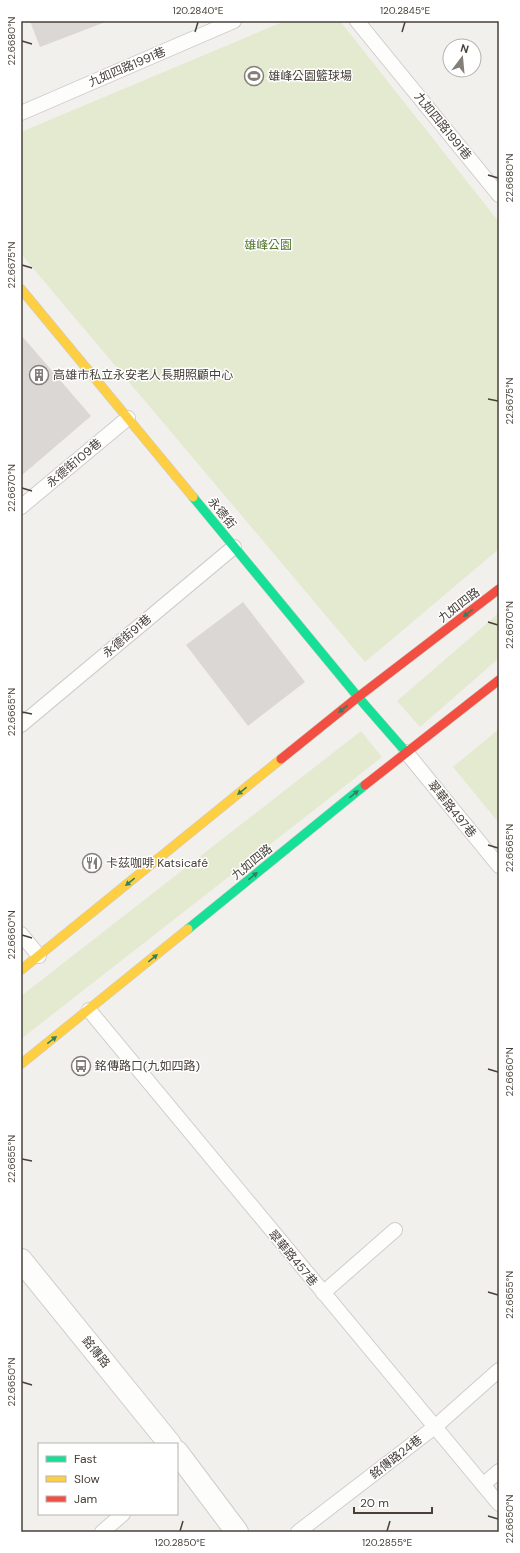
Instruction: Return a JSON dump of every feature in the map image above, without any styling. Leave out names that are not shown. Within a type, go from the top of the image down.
[{"type":"street","name":"永德街","points":[[21,289],[358,697],[406,752]]},
{"type":"street","name":"九如四路","points":[[21,970],[358,697],[499,589]]},
{"type":"street","name":"九如四路","points":[[21,1064],[406,752],[499,680]]},
{"type":"street","name":"銘傳路","points":[[21,1260],[169,1443]]},
{"type":"street","points":[[180,1460],[237,1532]]},
{"type":"lane","name":"九如四路1991巷","points":[[22,111],[234,21]]},
{"type":"lane","name":"九如四路1991巷","points":[[357,21],[499,194]]},
{"type":"lane","name":"永德街109巷","points":[[21,507],[128,418]]},
{"type":"lane","name":"永德街91巷","points":[[21,725],[234,547]]},
{"type":"lane","name":"翠華路497巷","points":[[406,752],[499,866]]},
{"type":"lane","points":[[21,934],[39,956]]},
{"type":"lane","name":"翠華路457巷","points":[[89,1010],[323,1293],[436,1426],[499,1504]]},
{"type":"lane","points":[[323,1293],[395,1230]]},
{"type":"lane","name":"銘傳路24巷","points":[[298,1532],[436,1426],[499,1370]]},
{"type":"lane","points":[[484,1485],[499,1471]]},
{"type":"lane","points":[[102,1532],[122,1515]]},
{"type":"green space","name":"雄峰公園","points":[[285,21],[340,21],[499,222],[499,549],[365,662],[21,254],[21,132]]},
{"type":"green space","points":[[499,613],[499,658],[420,727],[397,701]]},
{"type":"green space","points":[[499,729],[499,823],[453,767]]},
{"type":"green space","points":[[361,731],[382,757],[21,1039],[21,996]]},
{"type":"building","points":[[30,21],[108,21],[40,47]]},
{"type":"building","name":"高雄市私立永安老人長期照顧中心","points":[[21,335],[91,416],[21,476]]},
{"type":"building","points":[[243,602],[305,682],[248,726],[186,645]]},
{"type":"traffic: fast","points":[[193,497],[358,697],[406,752]]},
{"type":"traffic: fast","points":[[188,929],[365,785]]},
{"type":"traffic: slow","points":[[21,289],[193,497]]},
{"type":"traffic: slow","points":[[21,970],[281,759]]},
{"type":"traffic: slow","points":[[21,1064],[188,929]]},
{"type":"traffic: jam","points":[[281,759],[358,697],[499,589]]},
{"type":"traffic: jam","points":[[365,785],[499,680]]},
{"type":"place","name":"雄峰公園籃球場","points":[[254,76]]},
{"type":"place","name":"高雄市私立永安老人長期照顧中心","points":[[39,375]]},
{"type":"place","name":"卡茲咖啡 Katsicafé","points":[[92,863]]},
{"type":"place","name":"銘傳路口(九如四路)","points":[[81,1066]]}]
